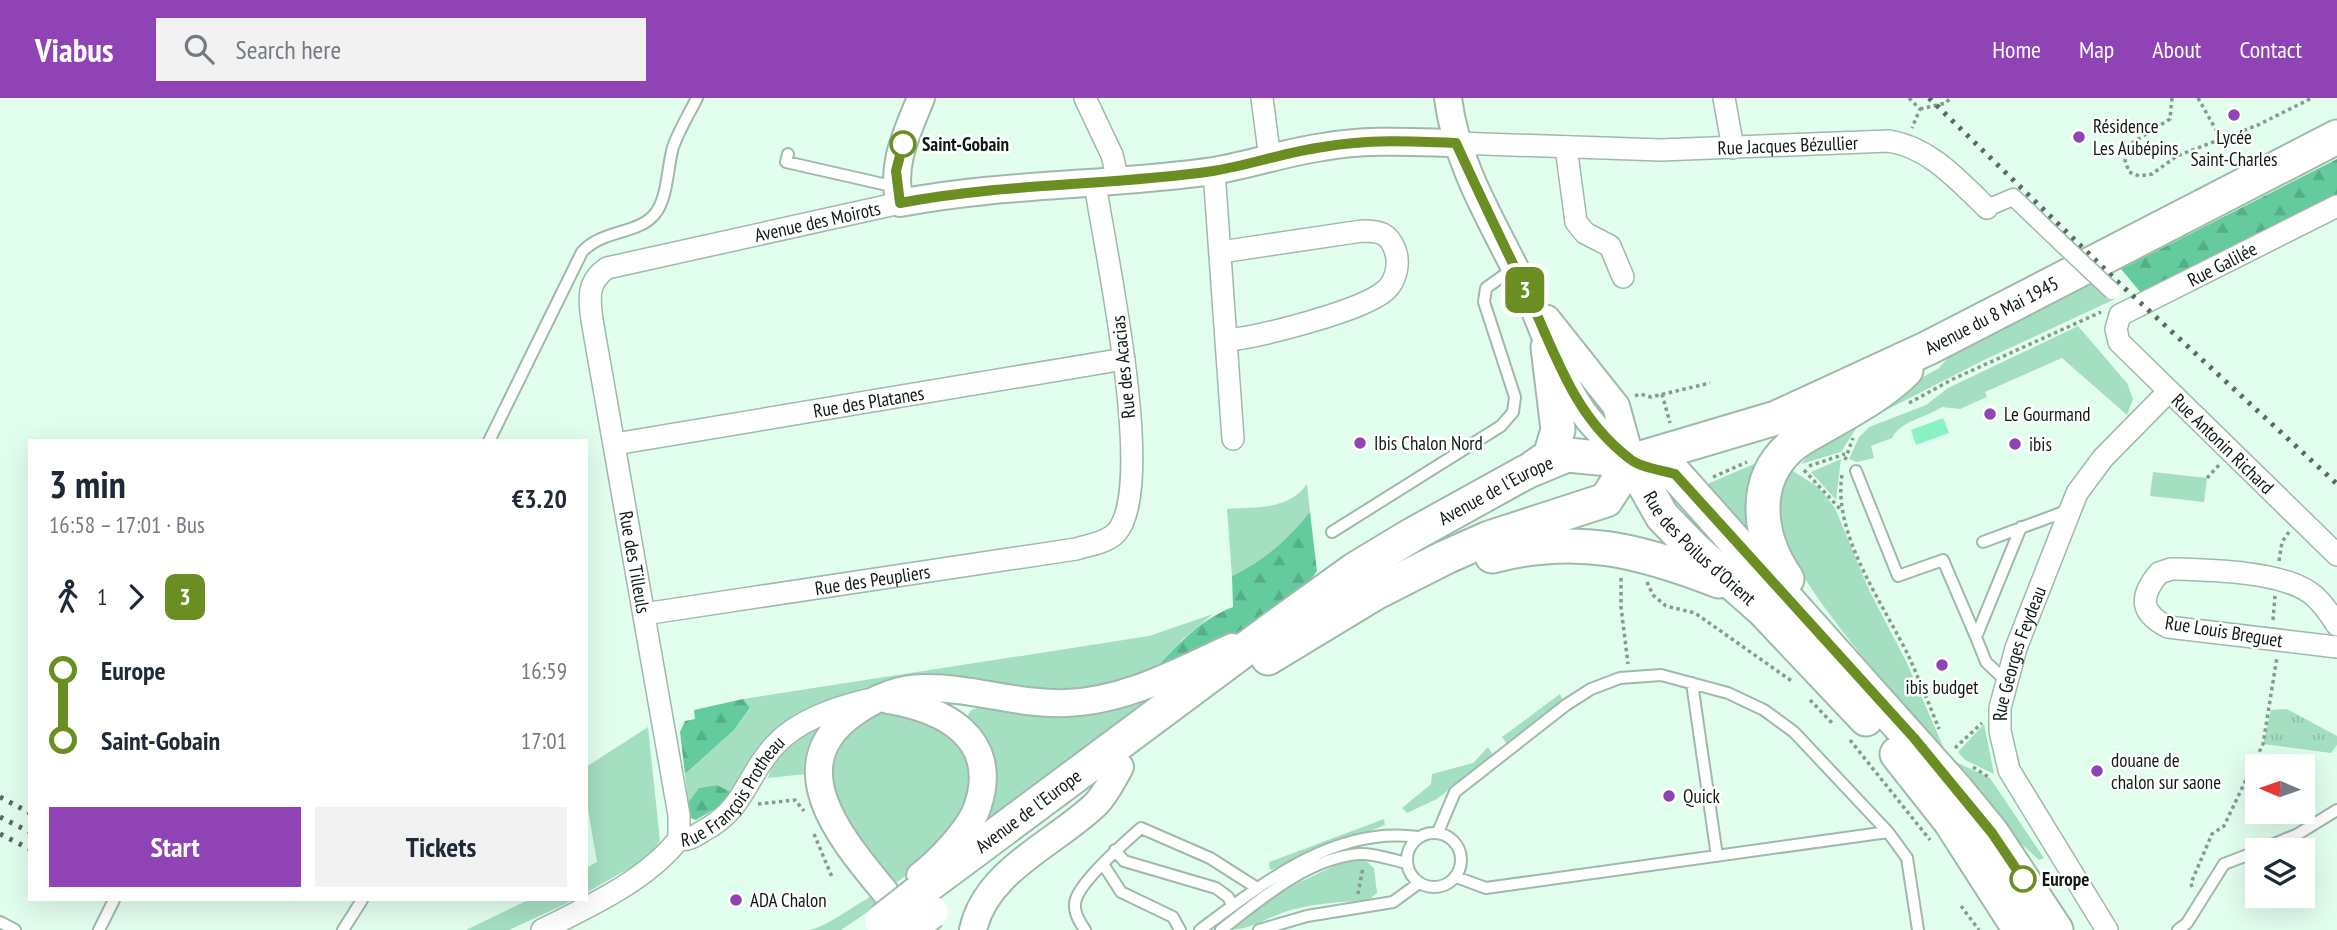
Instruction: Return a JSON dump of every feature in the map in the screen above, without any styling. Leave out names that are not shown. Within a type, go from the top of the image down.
[{"type":"main road","name":"Avenue du 8 Mai 1945","points":[[1632,461],[1776,418],[1928,348],[2337,137]]},
{"type":"main road","points":[[1526,472],[1550,456],[1557,441],[1548,347]]},
{"type":"main road","points":[[1824,637],[1775,562],[1764,533],[1765,490],[1778,460],[1791,446],[1871,399],[1896,380],[1928,348]]},
{"type":"main road","name":"Avenue de l'Europe","points":[[1567,455],[1632,461],[1606,500],[1489,538],[1446,557],[1286,645],[1120,768],[901,909],[1354,570],[1526,472],[1567,455]]},
{"type":"main road","name":"Rue des Poilus d'Orient","points":[[1632,461],[1662,516],[1802,650],[1917,778],[1950,821],[2020,930]]},
{"type":"main road","name":"Rue des Poilus d'Orient","points":[[1632,461],[1675,474],[1824,637],[1914,738],[1992,833],[2056,930]]},
{"type":"main road","points":[[1446,557],[1472,563],[1533,547],[1605,547],[1663,560],[1735,587]]},
{"type":"street","points":[[898,195],[898,159],[921,98]]},
{"type":"street","name":"Rue des Acacias","points":[[1085,98],[1112,155],[1107,181],[1130,439],[1126,505],[1122,522],[1115,534],[1101,542]]},
{"type":"street","points":[[1262,98],[1270,159]]},
{"type":"street","points":[[1448,98],[1456,143],[1528,295],[1548,347],[1589,419],[1632,461]]},
{"type":"street","points":[[1724,98],[1733,148]]},
{"type":"street","name":"Rue Jacques Bézullier","points":[[1107,181],[1214,171],[1321,147],[1364,141],[1414,140],[1661,150],[1889,141],[1908,144]]},
{"type":"street","points":[[1908,144],[1958,180],[1987,208],[2013,197],[2121,300]]},
{"type":"street","points":[[1566,147],[1576,222],[1585,233],[1610,246],[1623,277]]},
{"type":"street","points":[[1214,171],[1233,439]]},
{"type":"street","name":"Avenue des Moirots","points":[[591,286],[595,276],[607,268],[898,195],[958,194],[1107,181]]},
{"type":"street","name":"Rue Galilée","points":[[2116,329],[2121,300],[2337,206]]},
{"type":"street","points":[[1221,252],[1362,231],[1385,234],[1391,239],[1398,256],[1395,278],[1368,301],[1253,338],[1227,340]]},
{"type":"street","name":"Rue des Tilleuls","points":[[591,286],[592,320],[679,815],[679,839]]},
{"type":"street","points":[[1528,295],[1616,406],[1632,461]]},
{"type":"street","name":"Rue Antonin Richard","points":[[2116,329],[2119,342],[2337,555]]},
{"type":"street","name":"Rue des Platanes","points":[[615,444],[1124,359]]},
{"type":"street","name":"Rue Georges Feydeau","points":[[2108,930],[2009,769],[2003,751],[2000,715],[2005,680],[2077,493],[2103,458],[2169,391]]},
{"type":"street","name":"Rue des Peupliers","points":[[644,614],[1076,549],[1101,542]]},
{"type":"street","name":"Rue Louis Breguet","points":[[2337,625],[2311,593],[2297,585],[2272,578],[2171,569],[2158,573],[2146,594],[2146,609],[2151,618],[2168,627],[2337,647]]},
{"type":"street","points":[[876,698],[922,705],[939,712],[967,735],[981,768],[982,787],[978,808],[901,909],[835,827],[823,799],[818,773],[823,749],[837,726],[876,698],[906,689],[926,687],[1031,702],[1068,703],[1105,697],[1141,688],[1271,630]]},
{"type":"street","name":"Rue François Protheau","points":[[542,930],[564,925],[666,855],[679,839],[686,841],[735,808],[775,745],[794,729],[838,707],[876,698]]},
{"type":"street","points":[[973,930],[980,911],[1007,874],[1098,802],[1120,768]]},
{"type":"lane","points":[[490,439],[582,252],[601,236],[640,225],[653,217],[660,206],[674,144],[697,98]]},
{"type":"lane","points":[[788,154],[786,162],[898,195]]},
{"type":"lane","points":[[1332,531],[1501,426],[1513,412],[1515,397],[1484,302],[1486,288],[1514,268]]},
{"type":"lane","points":[[1856,471],[1898,576],[1943,559],[1986,662],[2005,680]]},
{"type":"lane","points":[[1983,542],[2069,510]]},
{"type":"lane","points":[[1976,638],[2021,527]]},
{"type":"lane","points":[[1438,832],[1455,792],[1566,705],[1591,689],[1620,678],[1643,674],[1692,682],[1728,693],[1784,723],[1888,832],[1907,858],[1918,930]]},
{"type":"lane","points":[[1692,682],[1717,856]]},
{"type":"lane","points":[[2289,838],[2337,810]]},
{"type":"lane","points":[[1085,930],[1076,918],[1076,899],[1115,850],[1141,828],[1210,858],[1257,888]]},
{"type":"lane","points":[[1200,930],[1282,870],[1365,839],[1398,834],[1418,837],[1438,832],[1447,835],[1459,848],[1460,868],[1456,877],[1445,885],[1436,887],[1419,883],[1412,876],[1407,863],[1411,844],[1418,837]]},
{"type":"lane","points":[[1456,877],[1486,888],[1888,832]]},
{"type":"lane","points":[[1115,850],[1124,861],[1216,888],[1228,897],[1233,906]]},
{"type":"lane","points":[[1221,930],[1286,882],[1332,860],[1364,854],[1407,863]]},
{"type":"lane","points":[[2178,930],[2187,923],[2224,864],[2245,856]]},
{"type":"lane","points":[[1103,864],[1121,892],[1173,917],[1180,930]]},
{"type":"lane","points":[[1259,930],[1307,916],[1393,902],[1419,883]]},
{"type":"lane","points":[[99,930],[114,901]]},
{"type":"lane","points":[[342,930],[361,901]]},
{"type":"lane","points":[[0,922],[15,930]]},
{"type":"path","points":[[1909,98],[1920,109]]},
{"type":"path","points":[[1920,109],[1946,103],[1950,98]]},
{"type":"path","points":[[2172,98],[2170,119],[2129,145],[2125,160],[2129,173],[2139,176],[2152,174],[2177,156],[2220,137],[2258,125],[2312,98]]},
{"type":"path","points":[[2198,98],[2220,137]]},
{"type":"path","points":[[1908,144],[1920,109]]},
{"type":"path","points":[[1906,404],[2121,300]]},
{"type":"path","points":[[1665,403],[1662,394],[1710,383]]},
{"type":"path","points":[[1842,512],[1842,475],[1854,435]]},
{"type":"path","points":[[2207,478],[2223,461]]},
{"type":"path","points":[[1802,468],[1842,512],[1880,606],[1909,657],[1941,737]]},
{"type":"path","points":[[2280,553],[2285,536],[2292,529]]},
{"type":"path","points":[[1641,571],[1658,601],[1703,618],[1800,687]]},
{"type":"path","points":[[2197,906],[2191,883],[2212,834],[2224,825],[2263,744],[2275,688],[2278,640]]},
{"type":"path","points":[[1805,694],[1858,748],[1900,806],[1932,843]]},
{"type":"path","points":[[1950,751],[1962,745],[1980,723],[2000,715]]},
{"type":"path","points":[[735,808],[784,799],[795,800],[808,815]]},
{"type":"path","points":[[812,827],[832,877]]},
{"type":"path","points":[[1351,908],[1360,890],[1363,860]]},
{"type":"path","points":[[1961,906],[1979,930]]},
{"type":"green space","points":[[2337,159],[2337,197],[2142,294],[2121,269]]},
{"type":"green space","points":[[2094,280],[2115,299],[1984,360],[1859,424],[1841,452],[1801,464],[1813,450],[1815,438],[1939,368],[1951,354]]},
{"type":"green space","points":[[2078,326],[2127,383],[2133,399],[2127,415],[2062,358],[1985,392],[1987,397],[1960,409],[1942,407],[1908,423],[1892,438],[1871,446],[1874,458],[1857,462],[1849,459],[1859,437],[1869,427],[1926,405],[1948,388]]},
{"type":"green space","points":[[1768,458],[1759,546],[1705,485]]},
{"type":"green space","points":[[1841,459],[1836,500],[1811,472]]},
{"type":"green space","points":[[1790,469],[1818,487],[1835,508],[1869,590],[1906,661],[1946,753],[1850,640],[1802,573],[1786,544],[1778,513],[1779,500]]},
{"type":"green space","points":[[2153,472],[2207,478],[2204,502],[2150,496]]},
{"type":"green space","points":[[1307,484],[1310,512],[1275,548],[1232,576],[1227,509],[1281,503],[1291,499]]},
{"type":"green space","points":[[1310,512],[1317,571],[1307,585],[1210,651],[1146,680],[1196,629],[1207,620],[1233,607],[1232,576],[1275,548]]},
{"type":"green space","points":[[1213,614],[1182,640],[1146,680],[1077,696],[877,686],[811,710],[731,792],[717,785],[700,788],[688,803],[685,774],[734,730],[750,709],[743,699],[1149,636]]},
{"type":"green space","points":[[1151,694],[1154,701],[955,854],[975,824],[967,716],[971,710],[986,705]]},
{"type":"green space","points":[[1560,694],[1563,700],[1507,744],[1502,737]]},
{"type":"green space","points":[[743,699],[750,708],[734,730],[685,774],[680,732],[685,721],[695,719],[694,710]]},
{"type":"green space","points":[[2287,709],[2337,736],[2337,745],[2331,753],[2263,744],[2271,710]]},
{"type":"green space","points":[[881,713],[923,713],[971,753],[972,776],[969,797],[952,831],[926,859],[892,886],[843,817],[831,787],[831,774],[840,747],[858,723]]},
{"type":"green space","points":[[1984,724],[1994,774],[1965,760],[1958,752]]},
{"type":"green space","points":[[818,725],[820,733],[807,774],[768,778],[781,753]]},
{"type":"green space","points":[[648,727],[660,841],[647,858],[588,892],[588,867],[597,862],[588,810],[588,766]]},
{"type":"green space","points":[[1488,747],[1493,755],[1437,799],[1407,813],[1402,808],[1431,784],[1432,774],[1473,763]]},
{"type":"green space","points":[[1956,762],[1990,778],[2044,858],[2039,860],[2010,834]]},
{"type":"green space","points":[[717,785],[731,792],[718,807],[696,820],[691,818],[688,803],[699,788]]},
{"type":"green space","points":[[1384,819],[1385,825],[1270,870],[1269,862]]},
{"type":"green space","points":[[1353,857],[1365,860],[1374,868],[1377,893],[1369,900],[1300,908],[1245,928],[1229,930],[1281,891]]},
{"type":"green space","points":[[872,896],[879,904],[841,930],[809,930],[832,920]]},
{"type":"green space","points":[[526,901],[572,901],[509,930],[466,930]]},
{"type":"shaded area","points":[[1943,418],[1949,433],[1916,445],[1911,430]]},
{"type":"railway","points":[[1929,98],[2119,283],[2337,484]]},
{"type":"railway","points":[[0,797],[28,812]]},
{"type":"railway","points":[[0,817],[28,831]]},
{"type":"railway","points":[[0,834],[28,848]]},
{"type":"bus line","name":"3","points":[[903,144],[896,171],[900,203],[928,197],[1214,171],[1321,147],[1364,141],[1456,143],[1492,227],[1528,295],[1548,347],[1589,419],[1632,461],[1675,474],[1914,738],[1992,833],[2023,879]]},
{"type":"place","name":"Lycée Saint-Charles","points":[[2234,115]]},
{"type":"place","name":"Résidence Les Aubépins","points":[[2079,137]]},
{"type":"place","name":"Saint-Gobain","points":[[903,144]]},
{"type":"place","name":"Le Gourmand","points":[[1990,414]]},
{"type":"place","name":"Ibis Chalon Nord","points":[[1360,443]]},
{"type":"place","name":"ibis","points":[[2015,444]]},
{"type":"place","name":"ibis budget","points":[[1942,665]]},
{"type":"place","name":"douane de chalon sur saone","points":[[2097,771]]},
{"type":"place","name":"Quick","points":[[1669,796]]},
{"type":"place","name":"Europe","points":[[2023,879]]},
{"type":"place","name":"ADA Chalon","points":[[736,900]]}]
